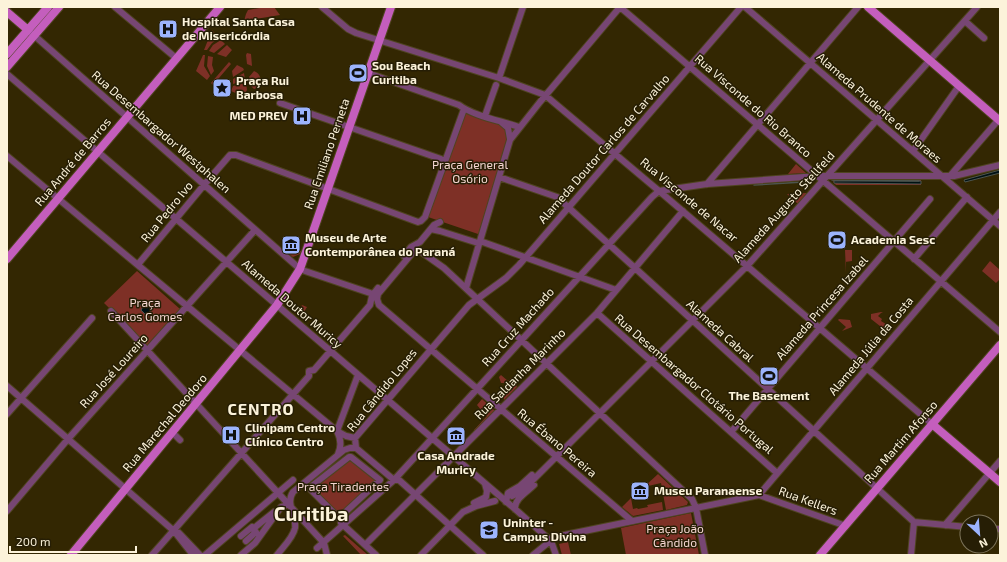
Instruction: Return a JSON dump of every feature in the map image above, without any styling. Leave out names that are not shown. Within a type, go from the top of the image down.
[{"type":"main road","points":[[7,67],[48,7]]},
{"type":"main road","points":[[7,54],[59,7]]},
{"type":"main road","name":"Rua Emiliano Perneta","points":[[277,305],[302,270],[328,188],[391,7]]},
{"type":"main road","points":[[868,7],[1000,120]]},
{"type":"main road","name":"Rua André de Barros","points":[[9,254],[98,152],[216,8]]},
{"type":"main road","name":"Rua Desembargador Westphalen","points":[[7,12],[31,33]]},
{"type":"main road","name":"Rua Marechal Deodoro","points":[[71,555],[277,305]]},
{"type":"main road","name":"Rua Martim Afonso","points":[[820,555],[1000,345]]},
{"type":"main road","name":"Rua Visconde de Nacar","points":[[932,424],[1000,482]]},
{"type":"street","points":[[115,7],[176,58]]},
{"type":"street","name":"Rua Visconde de Nacar","points":[[322,7],[352,31],[499,78],[545,95],[684,211],[932,424]]},
{"type":"street","points":[[499,78],[522,7]]},
{"type":"street","points":[[620,7],[545,95],[510,140],[466,288],[692,499],[696,508],[705,555]]},
{"type":"street","name":"Rua Visconde do Rio Branco","points":[[620,7],[818,176]]},
{"type":"street","name":"Alameda Doutor Carlos de Carvalho","points":[[477,298],[506,278],[526,258],[741,7]]},
{"type":"street","name":"Alameda Prudente de Moraes","points":[[744,7],[1000,226]]},
{"type":"street","points":[[707,184],[858,7]]},
{"type":"street","name":"Alameda Augusto Stellfeld","points":[[512,496],[525,488],[557,457],[747,266],[977,7]]},
{"type":"street","points":[[965,21],[984,38]]},
{"type":"street","name":"Rua Desembargador Westphalen","points":[[31,33],[302,270]]},
{"type":"street","points":[[368,73],[459,105],[464,109],[519,127]]},
{"type":"street","name":"Alameda Doutor Muricy","points":[[7,74],[515,509],[551,541],[556,555]]},
{"type":"street","points":[[486,113],[496,85]]},
{"type":"street","points":[[913,151],[959,86]]},
{"type":"street","points":[[280,103],[441,159]]},
{"type":"street","points":[[328,188],[418,222],[422,221],[425,218],[464,109]]},
{"type":"street","points":[[950,176],[1000,120]]},
{"type":"street","points":[[499,121],[508,128],[510,140]]},
{"type":"street","name":"Rua Pedro Ivo","points":[[140,262],[230,155],[236,155],[328,188]]},
{"type":"street","points":[[7,156],[338,431],[346,436],[355,438]]},
{"type":"street","points":[[659,191],[707,184],[818,176],[826,178],[958,176],[1000,165]]},
{"type":"street","name":"Alameda Cabral","points":[[499,177],[557,197],[914,522]]},
{"type":"street","points":[[826,178],[914,259],[1000,332]]},
{"type":"street","name":"Rua Cruz Machado","points":[[317,548],[324,543],[342,524],[394,480],[659,191]]},
{"type":"street","points":[[914,259],[967,197]]},
{"type":"street","name":"Alameda Princesa Izabel","points":[[731,432],[930,199]]},
{"type":"street","name":"Rua Saldanha Marinho","points":[[366,545],[597,313],[684,211]]},
{"type":"street","name":"Alameda Júlia da Costa","points":[[758,495],[1000,212]]},
{"type":"street","points":[[152,555],[175,531],[218,476],[242,452],[309,376],[309,371],[314,370],[370,305],[372,296],[411,247],[420,242],[435,224],[440,222]]},
{"type":"street","points":[[430,229],[440,230],[479,242],[616,290]]},
{"type":"street","name":"Rua José Loureiro","points":[[7,511],[68,439],[255,230]]},
{"type":"street","name":"Rua Ébano Pereira","points":[[466,288],[438,262],[424,252],[417,250],[411,253],[376,296],[381,307],[632,521]]},
{"type":"street","points":[[302,270],[372,296]]},
{"type":"street","name":"Rua Cândido Lopes","points":[[290,504],[291,495],[296,489],[346,449],[356,448],[355,438],[469,305],[477,298]]},
{"type":"street","points":[[111,310],[290,504],[324,543],[327,555]]},
{"type":"street","name":"Rua Desembargador Clotário Portugal","points":[[597,313],[777,472]]},
{"type":"street","points":[[7,414],[92,318]]},
{"type":"street","points":[[337,456],[340,451],[341,441],[338,431],[358,375]]},
{"type":"street","points":[[7,386],[175,531],[200,555]]},
{"type":"street","points":[[172,432],[180,440]]},
{"type":"street","points":[[356,448],[394,480],[399,480],[482,555]]},
{"type":"street","points":[[348,457],[352,457],[380,480],[339,518],[311,490],[313,485],[348,457]]},
{"type":"street","points":[[506,502],[508,493],[523,484],[551,457],[557,457],[556,463],[517,500],[515,509]]},
{"type":"street","points":[[946,525],[1000,461]]},
{"type":"street","points":[[205,555],[293,480]]},
{"type":"street","points":[[449,525],[450,520],[460,510],[486,497],[487,491],[484,482]]},
{"type":"street","points":[[535,554],[551,541],[560,536],[758,495]]},
{"type":"street","name":"Rua Kellers","points":[[758,495],[846,526]]},
{"type":"street","points":[[421,555],[466,509],[495,501]]},
{"type":"street","points":[[237,555],[256,532],[254,529],[281,507],[290,504]]},
{"type":"street","points":[[277,555],[292,535],[295,528],[290,504]]},
{"type":"street","points":[[247,542],[257,540],[281,507]]},
{"type":"street","points":[[911,555],[914,522],[959,526]]},
{"type":"street","points":[[342,524],[366,545],[373,554]]},
{"type":"street","points":[[236,529],[247,542]]},
{"type":"street","points":[[175,531],[187,555]]},
{"type":"street","points":[[175,531],[193,555]]},
{"type":"street","points":[[241,555],[247,542]]},
{"type":"green space","points":[[274,7],[280,15],[244,21],[248,10]]},
{"type":"green space","points":[[212,30],[219,38],[212,43],[207,50],[204,50]]},
{"type":"green space","points":[[221,40],[225,44],[214,53],[209,51],[213,45]]},
{"type":"green space","points":[[227,45],[232,50],[226,57],[217,54]]},
{"type":"green space","points":[[247,53],[251,54],[252,66],[247,64]]},
{"type":"green space","points":[[203,55],[205,55],[204,66],[210,76],[207,80],[196,71]]},
{"type":"green space","points":[[208,56],[213,57],[212,65],[214,71],[211,75],[207,66]]},
{"type":"green space","points":[[229,62],[231,64],[213,85],[211,83]]},
{"type":"green space","points":[[237,65],[244,70],[233,77],[232,71]]},
{"type":"green space","points":[[254,71],[258,74],[261,80],[259,87],[254,89],[251,86],[249,77]]},
{"type":"green space","points":[[244,73],[245,80],[233,84],[233,79]]},
{"type":"green space","points":[[246,83],[247,90],[244,95],[231,91],[233,86]]},
{"type":"green space","name":"Praça General Osório","points":[[466,113],[504,125],[508,136],[479,232],[481,235],[428,217],[464,114]]},
{"type":"green space","points":[[796,164],[806,173],[788,174]]},
{"type":"green space","points":[[835,179],[921,180],[834,181],[834,183],[833,180]]},
{"type":"green space","points":[[834,183],[921,184],[921,185],[836,185]]},
{"type":"green space","points":[[807,193],[798,204],[787,194]]},
{"type":"green space","points":[[284,246],[301,251],[300,254],[293,257],[283,249]]},
{"type":"green space","points":[[845,250],[852,250],[852,261],[846,262]]},
{"type":"green space","points":[[990,261],[1000,270],[1000,279],[996,283],[982,271]]},
{"type":"green space","name":"Praça Carlos Gomes","points":[[137,271],[180,309],[147,345],[104,303]]},
{"type":"green space","points":[[302,305],[307,307],[301,317],[293,312],[298,312]]},
{"type":"green space","points":[[883,313],[878,316],[882,319],[881,321],[889,326],[885,330],[871,319],[871,314]]},
{"type":"green space","points":[[838,320],[850,320],[852,327],[842,331],[846,327]]},
{"type":"green space","points":[[501,375],[508,381],[511,378],[517,383],[501,383],[499,377]]},
{"type":"green space","points":[[507,385],[516,385],[517,387],[504,400],[502,391],[507,391]]},
{"type":"green space","points":[[482,399],[495,411],[476,431],[474,430],[487,416],[477,405]]},
{"type":"green space","name":"Praça Tiradentes","points":[[349,457],[380,480],[339,518],[311,490]]},
{"type":"green space","points":[[658,474],[688,502],[687,505],[666,510],[661,483],[644,487]]},
{"type":"green space","points":[[631,498],[633,509],[648,507],[647,505],[662,502],[663,510],[633,516],[622,507]]},
{"type":"green space","name":"Praça João Cândido","points":[[691,513],[699,555],[626,555],[621,528]]},
{"type":"green space","points":[[345,535],[368,555],[361,555],[343,536]]},
{"type":"green space","points":[[568,542],[571,555],[562,555],[559,544]]},
{"type":"shaded area","points":[[1000,170],[1000,173],[965,182],[964,180]]},
{"type":"shaded area","points":[[834,181],[921,181],[921,184],[834,183]]},
{"type":"shaded area","name":"Praça Carlos Gomes","points":[[133,300],[136,302],[144,301],[146,304],[151,305],[151,311],[145,314],[141,310],[143,307],[142,305],[131,304]]},
{"type":"waterway","points":[[832,180],[919,181]]},
{"type":"waterway","points":[[754,185],[804,182]]},
{"type":"place","name":"Hospital Santa Casa de Misericórdia","points":[[168,29]]},
{"type":"place","name":"Sou Beach Curitiba","points":[[358,73]]},
{"type":"place","name":"Praça Rui Barbosa","points":[[222,88]]},
{"type":"place","name":"MED PREV","points":[[302,116]]},
{"type":"place","name":"Academia Sesc","points":[[837,240]]},
{"type":"place","name":"Museu de Arte Contemporânea do Paraná","points":[[291,245]]},
{"type":"place","name":"The Basement","points":[[769,376]]},
{"type":"place","name":"Clinipam Centro Clínico Centro","points":[[231,435]]},
{"type":"place","name":"Casa Andrade Muricy","points":[[456,436]]},
{"type":"place","name":"Museu Paranaense","points":[[640,491]]},
{"type":"place","name":"Uninter - Campus Divina","points":[[489,530]]},
{"type":"district","name":"CENTRO","points":[[261,409]]},
{"type":"district","name":"Curitiba","points":[[311,514]]}]
